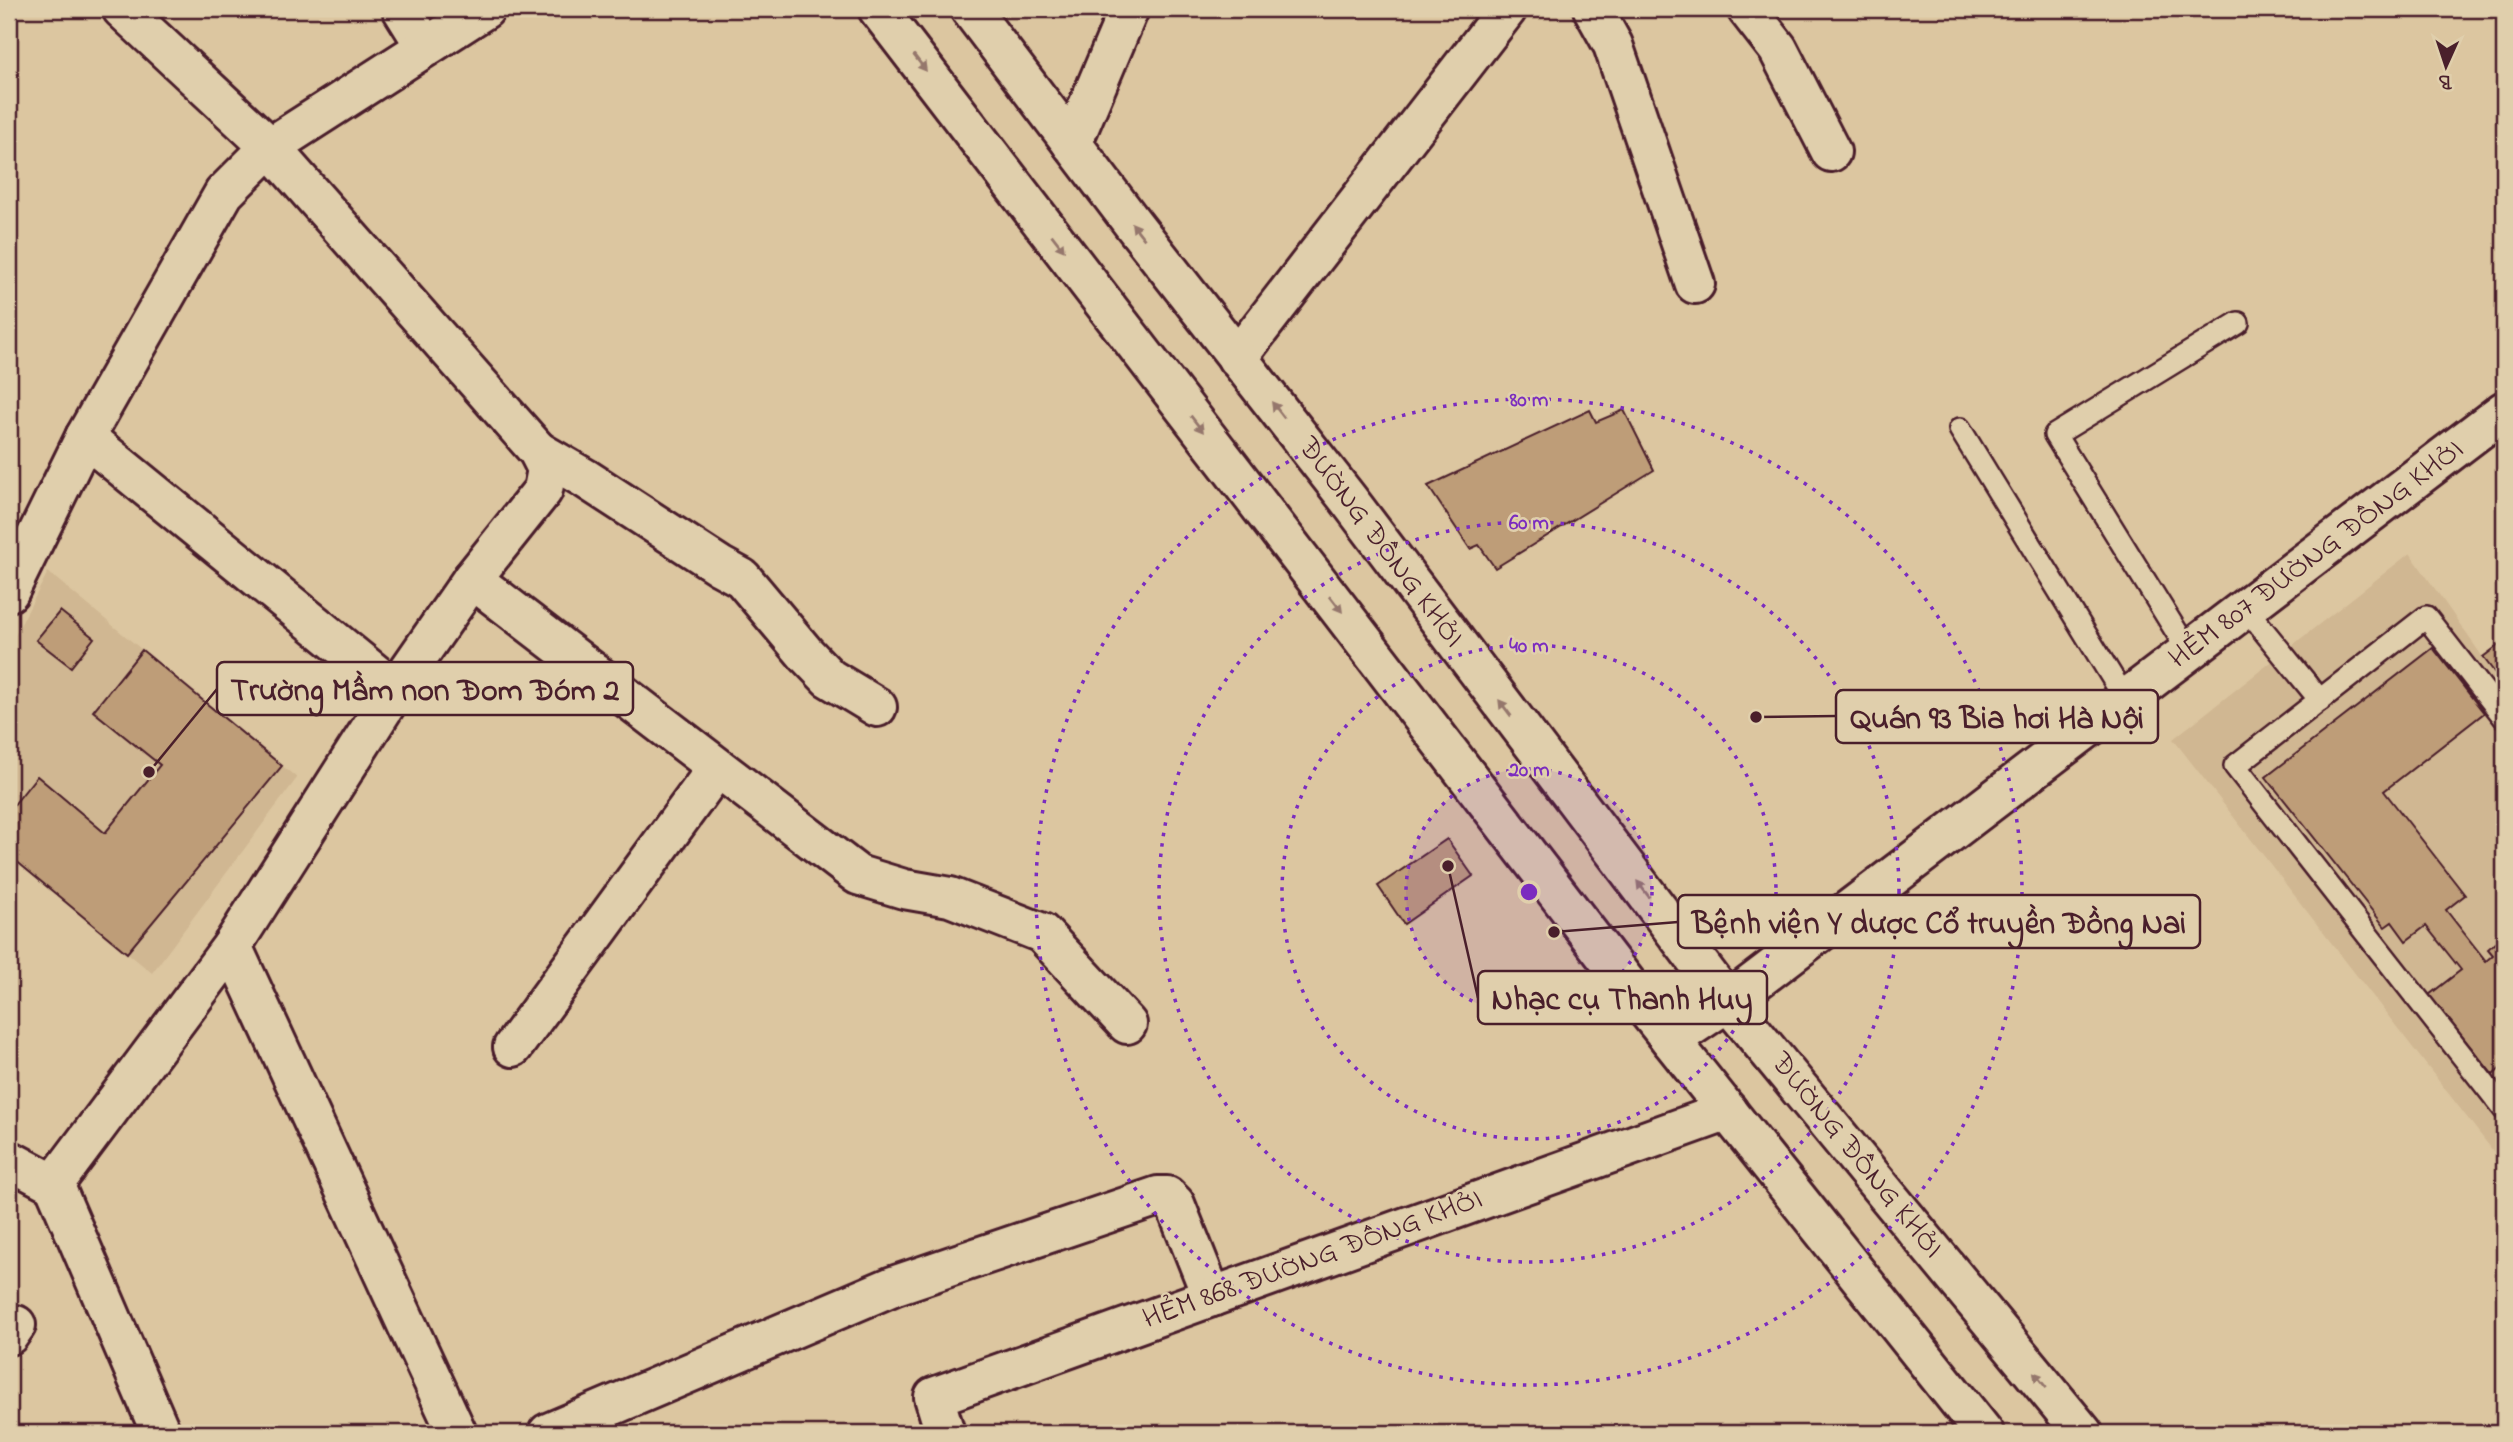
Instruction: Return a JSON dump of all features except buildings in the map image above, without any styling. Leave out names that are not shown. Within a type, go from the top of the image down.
[{"type":"street","points":[[54,1184],[232,946],[395,690],[471,579],[543,490],[547,469],[538,451],[270,147],[122,9]]},
{"type":"street","points":[[402,9],[425,46]]},
{"type":"street","points":[[9,592],[85,437],[224,193],[270,147],[485,9]]},
{"type":"street","points":[[878,9],[1671,1040],[1984,1433]]},
{"type":"street","name":"ĐƯỜNG ĐỒNG KHỞI","points":[[970,9],[1348,499],[1728,1002],[2083,1433]]},
{"type":"street","points":[[1072,144],[1129,9]]},
{"type":"street","points":[[1237,358],[1507,9]]},
{"type":"street","points":[[1593,9],[1614,45],[1695,284]]},
{"type":"street","points":[[1747,9],[1778,49],[1831,152]]},
{"type":"street","name":"HẺM 807 ĐƯỜNG ĐỒNG KHỞI","points":[[1671,1040],[1728,1002],[2504,411]]},
{"type":"street","points":[[85,437],[395,690]]},
{"type":"street","points":[[538,451],[742,578],[804,653],[829,678],[877,707]]},
{"type":"street","points":[[471,579],[858,875],[904,889],[950,897],[1042,933],[1127,1024]]},
{"type":"street","points":[[513,1046],[717,768]]},
{"type":"street","points":[[232,946],[457,1433]]},
{"type":"street","name":"HẺM 868 ĐƯỜNG ĐỒNG KHỞI","points":[[946,1433],[934,1397],[1728,1111]]},
{"type":"street","points":[[9,1160],[54,1184],[161,1433]]},
{"type":"street","points":[[548,1433],[893,1286],[1158,1196],[1167,1196],[1175,1204],[1212,1297]]},
{"type":"lane","points":[[2189,652],[2055,435],[2238,323]]},
{"type":"lane","points":[[1960,429],[2126,700]]},
{"type":"lane","points":[[2246,609],[2320,700]]},
{"type":"lane","points":[[2504,717],[2426,617],[2235,766],[2504,1110]]},
{"type":"shaded area","points":[[2410,553],[2482,656],[2504,641],[2504,1165],[2173,739]]},
{"type":"shaded area","points":[[48,572],[297,778],[152,973],[9,855],[9,687],[15,676],[9,670],[9,647]]},
{"type":"place","name":"Quán 93 Bia hơi Hà Nội","points":[[1756,717]]},
{"type":"place","name":"Trường Mầm non Đom Đóm 2","points":[[149,772]]},
{"type":"place","name":"Nhạc cụ Thanh Huy","points":[[1448,866]]},
{"type":"place","name":"Bệnh viện Y dược Cổ truyền Đồng Nai","points":[[1554,932]]}]
